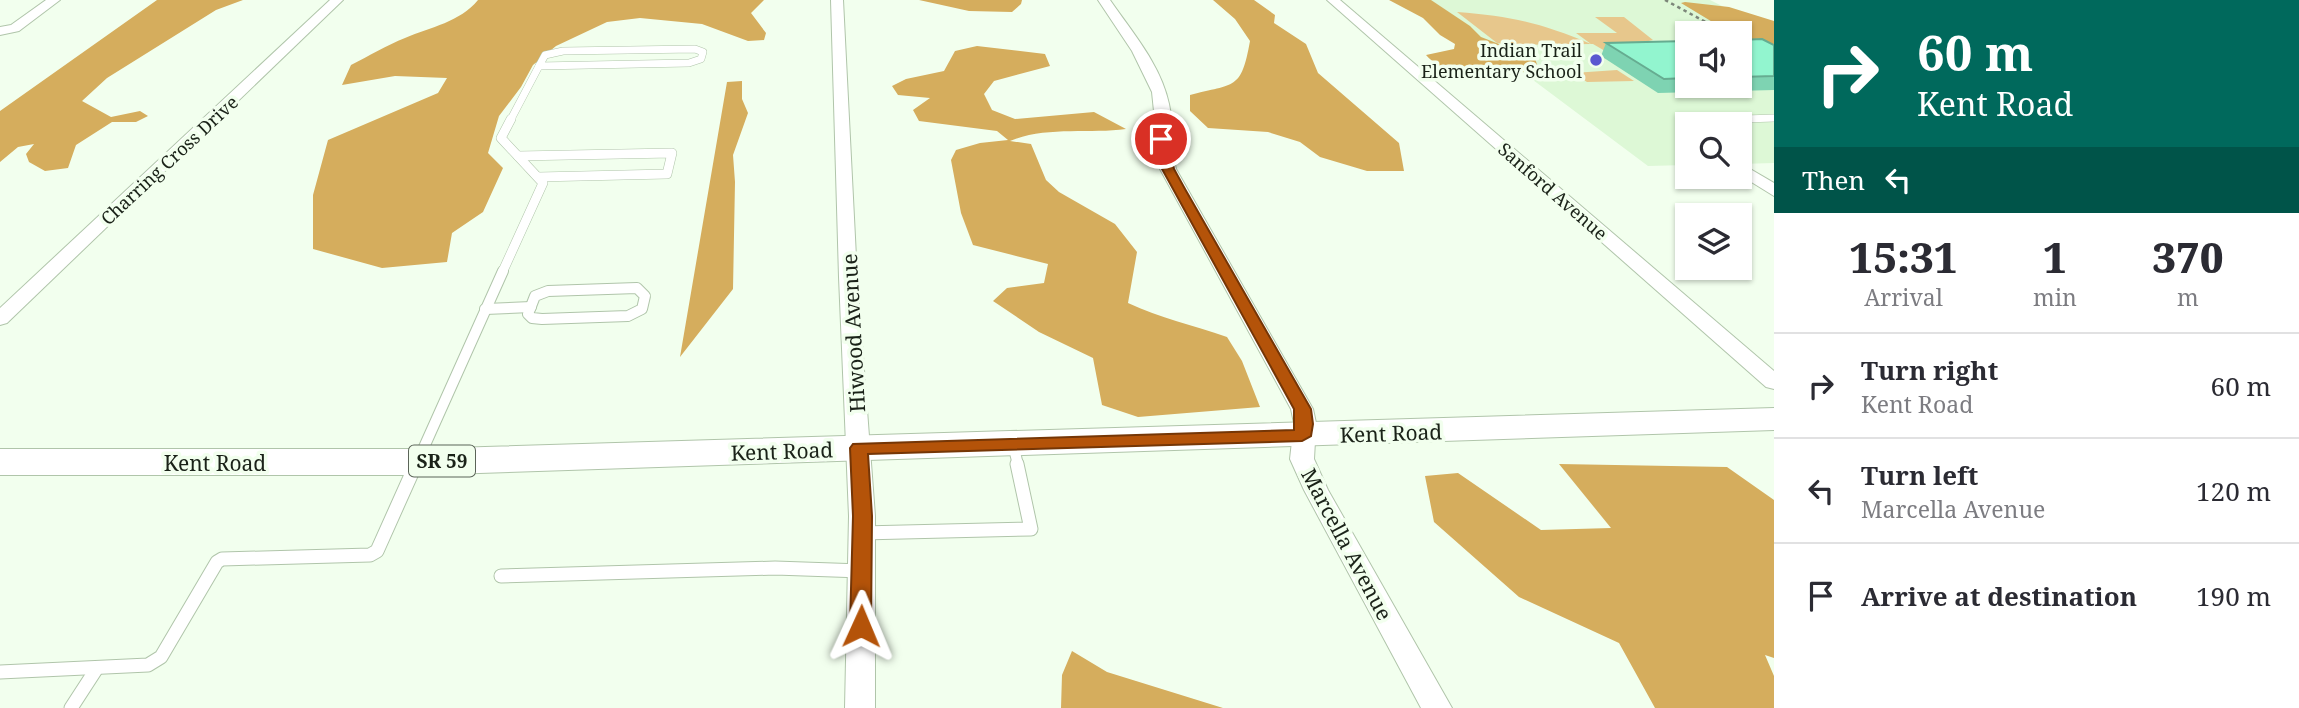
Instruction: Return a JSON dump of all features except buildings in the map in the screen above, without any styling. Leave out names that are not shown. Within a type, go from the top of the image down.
[{"type":"main road","name":"Kent Road","points":[[0,462],[418,462],[1774,419]]},
{"type":"street","points":[[0,31],[15,28],[54,0]]},
{"type":"street","name":"Charring Cross Drive","points":[[0,319],[337,0]]},
{"type":"street","name":"Hiwood Avenue","points":[[837,0],[862,533],[860,708]]},
{"type":"street","name":"Marcella Avenue","points":[[1104,0],[1155,81],[1163,108],[1161,139],[1168,169],[1303,409],[1305,424],[1302,459],[1316,490],[1437,708]]},
{"type":"street","name":"Sanford Avenue","points":[[1333,0],[1774,382]]},
{"type":"street","points":[[1752,176],[1774,191]]},
{"type":"lane","points":[[0,672],[148,665],[160,657],[217,562],[222,558],[370,555],[377,551],[543,183],[501,138],[539,66],[545,55],[563,51],[695,49],[703,52],[701,59],[689,63],[539,66]]},
{"type":"lane","points":[[1752,119],[1774,118]]},
{"type":"lane","points":[[518,156],[672,153],[667,174],[538,177]]},
{"type":"lane","points":[[637,288],[643,291],[645,296],[642,309],[628,316],[532,318],[528,314],[531,307],[535,296],[548,291],[637,288]]},
{"type":"lane","points":[[485,309],[531,307]]},
{"type":"lane","points":[[862,533],[1031,529],[1013,444]]},
{"type":"lane","points":[[500,576],[775,568],[862,571]]},
{"type":"lane","points":[[71,708],[97,668]]},
{"type":"path","points":[[1665,0],[1704,21]]},
{"type":"shaded area","points":[[157,0],[243,0],[216,10],[107,78],[82,101],[111,117],[140,111],[148,116],[136,122],[112,122],[76,145],[68,168],[45,171],[29,162],[26,154],[34,144],[18,147],[0,162],[0,111]]},
{"type":"shaded area","points":[[478,0],[764,0],[751,13],[766,33],[764,40],[748,41],[702,24],[640,18],[607,22],[556,46],[533,65],[521,87],[499,116],[488,153],[503,168],[483,212],[452,233],[447,262],[382,268],[313,249],[313,195],[328,140],[438,93],[447,78],[395,76],[342,85],[351,65],[398,41],[454,19]]},
{"type":"shaded area","points":[[919,0],[1022,0],[1012,12],[969,11]]},
{"type":"shaded area","points":[[1213,0],[1254,0],[1275,15],[1274,23],[1306,44],[1318,73],[1399,143],[1404,171],[1367,171],[1320,157],[1300,142],[1268,132],[1208,128],[1190,111],[1190,95],[1234,82],[1243,69],[1250,41],[1235,19]]},
{"type":"shaded area","points":[[1389,0],[1431,0],[1470,26],[1481,37],[1535,58],[1538,68],[1479,77],[1450,71],[1437,65],[1426,55],[1454,49],[1455,44],[1440,35],[1423,18]]},
{"type":"shaded area","name":"Indian Trail Elementary School","points":[[1426,0],[1710,0],[1752,21],[1774,32],[1774,163],[1752,164],[1752,112],[1675,112],[1675,165],[1648,166]]},
{"type":"shaded area","points":[[1681,3],[1729,7],[1774,21],[1774,51],[1752,42],[1752,21],[1711,21]]},
{"type":"shaded area","points":[[1457,12],[1526,22],[1591,44],[1576,33],[1617,33],[1595,17],[1624,17],[1653,40],[1605,51],[1593,44],[1514,45],[1497,43]]},
{"type":"shaded area","points":[[977,46],[1045,54],[1050,66],[994,81],[984,94],[992,110],[1015,119],[1094,112],[1126,129],[1052,132],[1010,141],[1031,144],[1046,180],[1059,192],[1115,224],[1137,252],[1128,303],[1227,337],[1242,361],[1260,407],[1138,417],[1102,405],[1093,358],[1039,332],[993,301],[1007,288],[1044,283],[1048,264],[973,245],[961,213],[951,160],[956,150],[980,143],[1008,140],[997,131],[919,121],[913,110],[930,98],[898,95],[892,86],[906,79],[944,71],[955,51]]},
{"type":"shaded area","points":[[1617,70],[1634,81],[1587,82],[1573,73]]},
{"type":"shaded area","points":[[742,81],[742,99],[748,113],[733,155],[733,289],[680,357],[727,82]]},
{"type":"shaded area","points":[[1559,464],[1727,467],[1774,500],[1774,658],[1765,655],[1774,676],[1774,708],[1655,708],[1619,643],[1519,597],[1434,522],[1425,476],[1458,473],[1541,530],[1611,528]]},
{"type":"shaded area","points":[[1072,651],[1107,672],[1223,708],[1061,708],[1062,675]]},
{"type":"place","name":"Indian Trail Elementary School","points":[[1596,60]]},
{"type":"route","points":[[861,626],[862,516],[859,448],[1302,436],[1305,424],[1303,409],[1178,189],[1168,169],[1161,139]]}]
